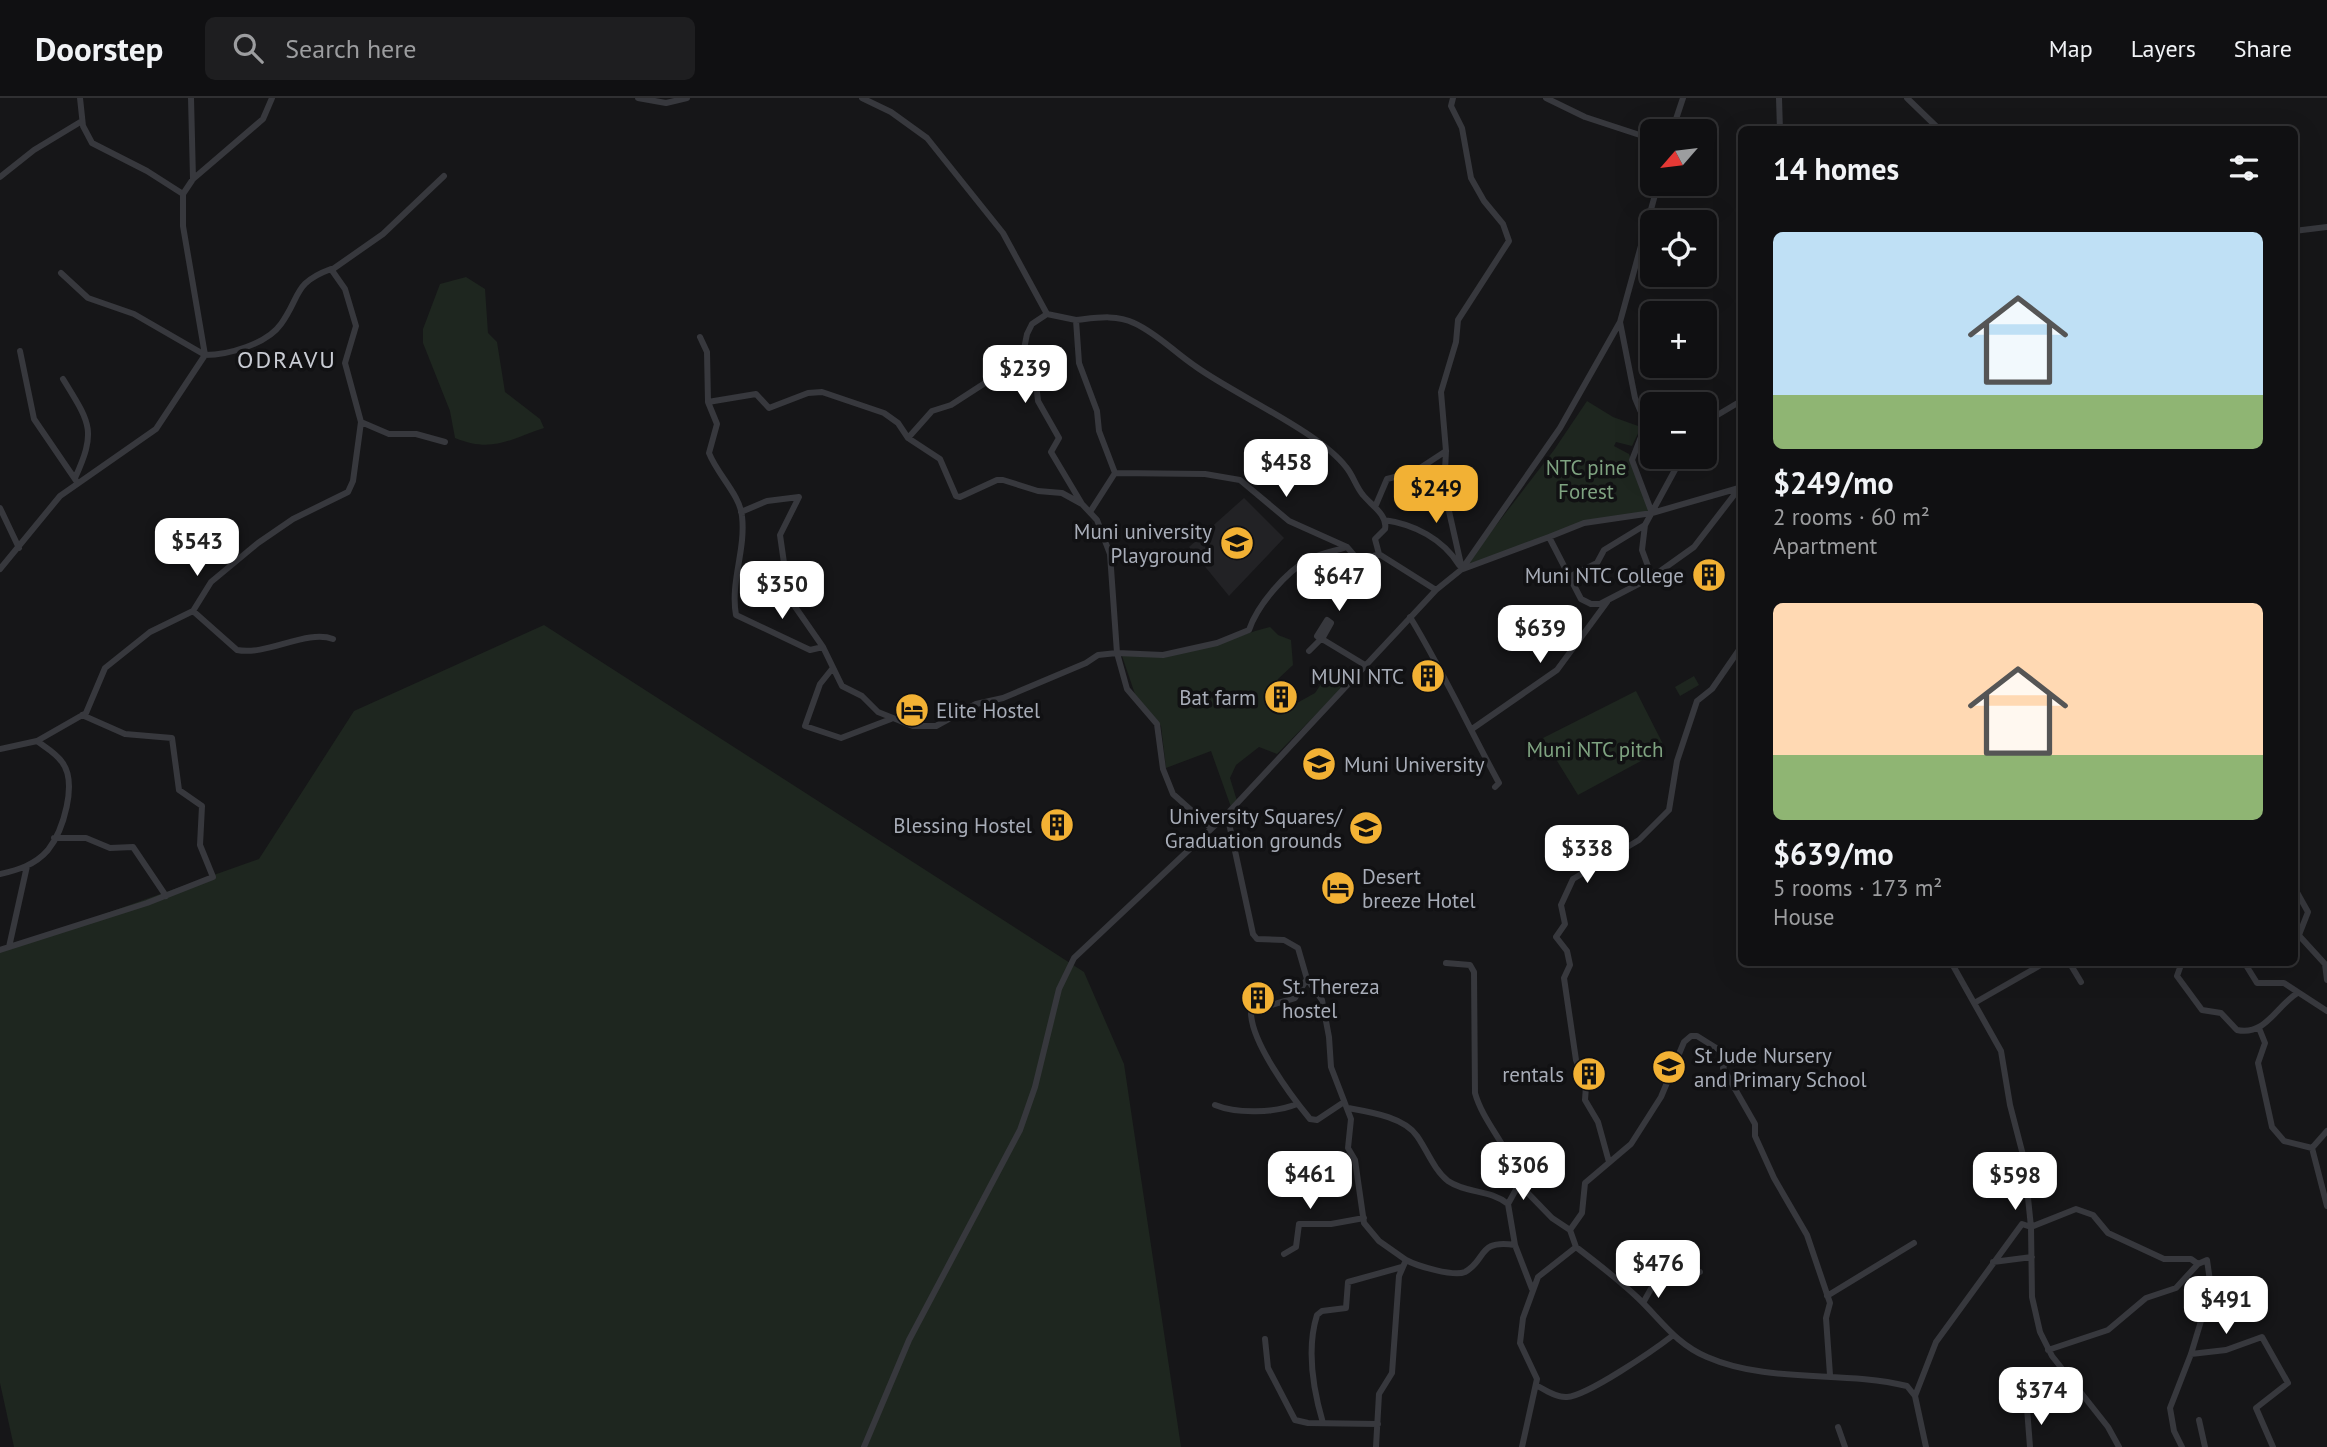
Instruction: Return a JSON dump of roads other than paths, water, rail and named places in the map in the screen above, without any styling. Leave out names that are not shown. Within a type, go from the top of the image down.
[{"type":"street","points":[[80,98],[82,121],[87,135],[99,149],[148,171],[183,194]]},
{"type":"street","points":[[191,98],[193,179]]},
{"type":"street","points":[[0,569],[54,501],[76,480],[156,429],[205,355],[183,226],[183,194],[193,179],[263,119],[272,98]]},
{"type":"street","points":[[638,98],[666,103],[687,98]]},
{"type":"street","points":[[862,98],[891,111],[927,138],[1003,233],[1047,313],[1076,320],[1121,318],[1161,338],[1192,364],[1318,444],[1346,467],[1363,495],[1384,520],[1386,526],[1375,539],[1379,554],[1436,590]]},
{"type":"street","points":[[1453,98],[1451,106],[1461,128],[1471,178],[1484,201],[1503,224],[1509,241],[1458,320],[1456,342],[1441,392],[1446,451],[1444,488],[1462,569]]},
{"type":"street","points":[[1546,98],[1585,117],[1640,135]]},
{"type":"street","points":[[1676,119],[1683,98]]},
{"type":"street","points":[[1779,98],[1780,126]]},
{"type":"street","points":[[1907,98],[1936,126]]},
{"type":"street","points":[[0,177],[34,150],[82,121]]},
{"type":"street","points":[[61,273],[88,298],[134,314],[205,355],[230,352],[272,332],[281,324],[302,285],[333,270],[383,234],[444,176]]},
{"type":"street","points":[[864,1447],[909,1340],[1020,1130],[1035,1087],[1059,989],[1079,953],[1227,814],[1410,617],[1436,590],[1462,569],[1560,428],[1620,322],[1655,196]]},
{"type":"street","points":[[2298,231],[2327,227]]},
{"type":"street","points":[[0,749],[37,741],[82,715],[88,710],[106,668],[150,632],[193,611],[211,582],[258,543],[293,519],[348,492],[353,481],[361,422],[345,363],[356,326],[345,289],[333,270]]},
{"type":"street","points":[[1047,313],[1032,324],[1027,334],[1023,359],[1036,383],[1038,401],[1059,438],[1051,452],[1082,504],[1102,531],[1110,554],[1117,653],[1127,689],[1157,724],[1163,769],[1173,794],[1211,828]]},
{"type":"street","points":[[1076,320],[1079,363],[1097,411],[1099,431],[1115,473]]},
{"type":"street","points":[[1620,322],[1635,398],[1646,424],[1632,460],[1652,513]]},
{"type":"street","points":[[700,337],[706,352],[708,402],[717,424],[709,453],[741,512],[743,547],[736,580],[736,615],[810,650],[823,647]]},
{"type":"street","points":[[20,351],[37,426],[76,480]]},
{"type":"street","points":[[908,438],[932,411],[951,405],[1023,359]]},
{"type":"street","points":[[63,379],[81,410],[90,439],[76,480]]},
{"type":"street","points":[[708,402],[756,394],[769,408],[808,393],[822,392],[884,413],[898,424],[908,438],[940,459],[956,496],[960,497],[996,480],[1003,480],[1038,491],[1062,493],[1082,504]]},
{"type":"street","points":[[1717,415],[1738,403]]},
{"type":"street","points":[[361,422],[389,434],[416,434],[445,442]]},
{"type":"street","points":[[1375,507],[1387,480],[1414,471],[1446,451]]},
{"type":"street","points":[[1569,577],[1597,563],[1604,550],[1645,524],[1676,469]]},
{"type":"street","points":[[1115,473],[1167,472],[1240,480],[1251,485],[1289,522],[1347,547],[1359,561],[1379,554]]},
{"type":"street","points":[[1090,512],[1115,473]]},
{"type":"street","points":[[1462,569],[1584,523],[1652,513],[1738,488]]},
{"type":"street","points":[[1549,537],[1581,599],[1591,604],[1608,600],[1652,577],[1694,547],[1738,490]]},
{"type":"street","points":[[741,512],[767,501],[796,496],[800,498],[780,535],[787,592],[795,609],[823,647],[842,686],[862,696],[875,710],[914,726],[936,726],[976,704],[1010,695],[1086,663],[1098,655],[1117,653],[1163,656],[1238,637],[1249,630],[1252,617],[1265,600],[1309,559],[1347,547]]},
{"type":"street","points":[[0,509],[19,548]]},
{"type":"street","points":[[1384,520],[1406,523],[1424,533],[1450,550],[1462,569]]},
{"type":"street","points":[[1645,524],[1642,550],[1652,577]]},
{"type":"street","points":[[1472,729],[1557,670],[1608,600]]},
{"type":"street","points":[[193,611],[237,650],[260,649],[320,636],[333,639]]},
{"type":"street","points":[[1410,617],[1443,672],[1499,783],[1495,787]]},
{"type":"street","points":[[1309,651],[1321,639],[1317,636],[1327,620],[1331,623],[1322,639],[1365,665]]},
{"type":"street","points":[[1609,1162],[1598,1122],[1585,1100],[1586,1086],[1576,1060],[1572,1024],[1566,1012],[1569,998],[1564,978],[1570,965],[1567,951],[1556,937],[1565,924],[1561,905],[1563,897],[1577,875],[1639,840],[1665,816],[1687,725],[1697,701],[1712,689],[1738,651]]},
{"type":"street","points":[[832,669],[820,684],[805,726],[841,737],[892,719]]},
{"type":"street","points":[[0,950],[166,896],[213,877],[200,845],[202,806],[177,787],[173,740],[169,737],[117,732],[82,715]]},
{"type":"street","points":[[0,874],[27,866],[48,849],[66,805],[68,777],[62,762],[37,741]]},
{"type":"street","points":[[1227,814],[1253,934],[1257,940],[1294,943],[1301,956],[1307,979],[1322,1000],[1331,1067],[1351,1119],[1348,1148],[1355,1160],[1368,1230],[1404,1264],[1460,1274],[1469,1269],[1485,1249],[1496,1244],[1515,1245]]},
{"type":"street","points":[[54,838],[86,838],[110,849],[133,847],[166,896]]},
{"type":"street","points":[[9,947],[27,866]]},
{"type":"street","points":[[2298,894],[2308,912],[2298,929]]},
{"type":"street","points":[[2298,934],[2325,964],[2327,980]]},
{"type":"street","points":[[1446,962],[1473,968],[1475,1093],[1479,1107],[1504,1143],[1519,1184],[1552,1219],[1570,1230],[1576,1247],[1643,1303],[1672,1336],[1700,1353],[1720,1361],[1776,1373],[1830,1375],[1905,1385],[1915,1396],[1926,1447]]},
{"type":"street","points":[[1954,966],[2001,1050],[2010,1105],[2023,1152],[2031,1227],[2033,1307],[2048,1350],[2108,1427],[2119,1447]]},
{"type":"street","points":[[1976,1002],[2039,966]]},
{"type":"street","points":[[2071,966],[2081,982]]},
{"type":"street","points":[[2181,966],[2177,976],[2202,1010],[2221,1013],[2237,1030],[2249,1031],[2259,1027],[2297,994]]},
{"type":"street","points":[[2246,966],[2257,984],[2284,983],[2297,994],[2327,1011]]},
{"type":"street","points":[[1307,979],[1295,998],[1254,1009],[1251,1013],[1272,1068],[1297,1104],[1310,1119],[1317,1120],[1346,1105],[1406,1124],[1417,1135],[1448,1181],[1474,1192],[1493,1193],[1507,1204],[1515,1245],[1532,1289]]},
{"type":"street","points":[[2259,1027],[2265,1043],[2258,1063],[2274,1131],[2284,1142],[2312,1148]]},
{"type":"street","points":[[1570,1230],[1582,1213],[1585,1183],[1625,1151],[1644,1124],[1661,1097],[1687,1038],[1694,1035],[1709,1042],[1729,1056],[1723,1068],[1755,1124],[1755,1136],[1774,1178],[1805,1230],[1830,1306],[1826,1318],[1830,1375]]},
{"type":"street","points":[[1215,1105],[1256,1110],[1285,1108],[1297,1104]]},
{"type":"street","points":[[2312,1148],[2327,1131]]},
{"type":"street","points":[[2312,1148],[2327,1206]]},
{"type":"street","points":[[1507,1204],[1519,1184]]},
{"type":"street","points":[[1915,1396],[1936,1342],[2020,1226],[2031,1227],[2076,1209],[2094,1214],[2108,1233],[2164,1259],[2191,1259],[2198,1264]]},
{"type":"street","points":[[1284,1254],[1296,1247],[1299,1224],[1331,1224],[1364,1218]]},
{"type":"street","points":[[1827,1296],[1914,1243]]},
{"type":"street","points":[[1522,1447],[1536,1385],[1535,1369],[1522,1350],[1520,1338],[1532,1289],[1538,1277],[1576,1247]]},
{"type":"street","points":[[1993,1262],[2032,1257]]},
{"type":"street","points":[[2048,1350],[2112,1327],[2146,1298],[2176,1288],[2198,1264],[2207,1260],[2211,1283],[2191,1354],[2170,1408],[2172,1425],[2182,1447]]},
{"type":"street","points":[[1323,1423],[1314,1388],[1312,1341],[1317,1315],[1322,1311],[1346,1308],[1348,1282],[1404,1264]]},
{"type":"street","points":[[1376,1447],[1379,1394],[1392,1373],[1404,1264]]},
{"type":"street","points":[[1643,1303],[1651,1287],[1700,1272]]},
{"type":"street","points":[[1536,1385],[1562,1397],[1580,1394],[1650,1353],[1672,1336]]},
{"type":"street","points":[[2191,1354],[2226,1350],[2262,1337],[2288,1383],[2256,1408],[2273,1447]]},
{"type":"street","points":[[1265,1339],[1268,1368],[1292,1417],[1304,1423],[1378,1424]]},
{"type":"street","points":[[2027,1408],[2030,1447]]},
{"type":"street","points":[[2199,1420],[2205,1447]]},
{"type":"street","points":[[1838,1427],[1845,1447]]},
{"type":"place","name":"Muni university Playground","points":[[1237,543]]},
{"type":"place","name":"Muni NTC College","points":[[1709,575]]},
{"type":"place","name":"MUNI NTC","points":[[1428,676]]},
{"type":"place","name":"Bat farm","points":[[1281,697]]},
{"type":"place","name":"Elite Hostel","points":[[912,710]]},
{"type":"place","name":"Muni University","points":[[1319,764]]},
{"type":"place","name":"Blessing Hostel","points":[[1057,825]]},
{"type":"place","name":"University Squares/ Graduation grounds","points":[[1366,828]]},
{"type":"place","name":"Desert breeze Hotel","points":[[1338,888]]},
{"type":"place","name":"St. Thereza hostel","points":[[1258,998]]},
{"type":"place","name":"St Jude Nursery and Primary School","points":[[1669,1067]]},
{"type":"place","name":"rentals","points":[[1589,1074]]},
{"type":"district","name":"ODRAVU","points":[[287,359]]},
{"type":"park label","name":"NTC pine Forest","points":[[1586,479]]},
{"type":"park label","name":"Muni NTC pitch","points":[[1595,749]]}]
